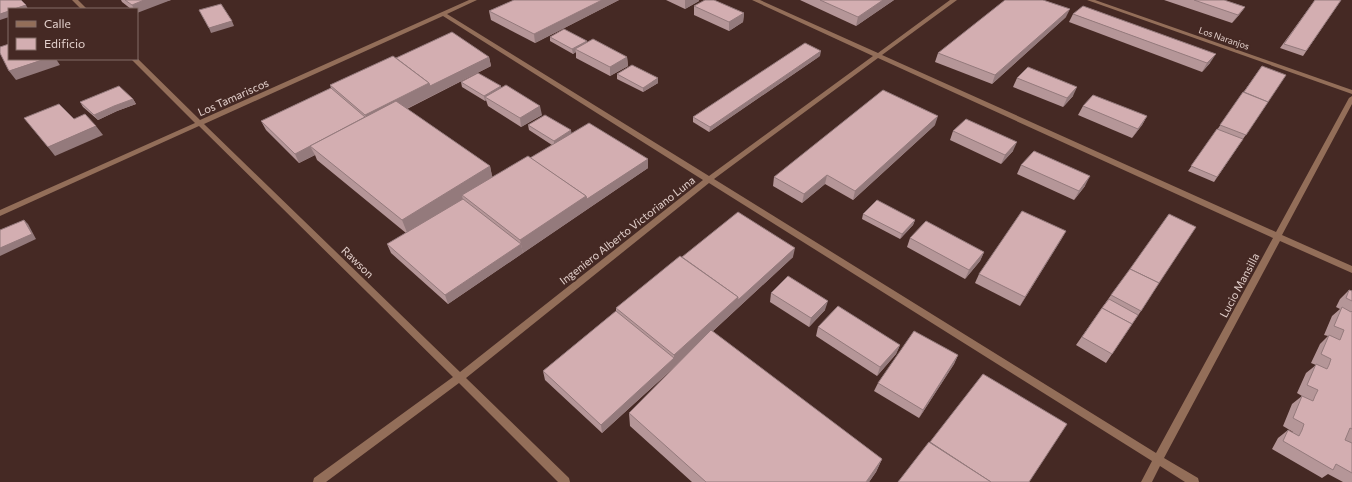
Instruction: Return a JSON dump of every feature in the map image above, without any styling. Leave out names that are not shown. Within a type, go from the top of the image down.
[{"type":"street","points":[[75,0],[83,8]]},
{"type":"street","name":"Los Tamariscos","points":[[0,213],[474,0]]},
{"type":"street","points":[[754,0],[1277,238],[1352,270]]},
{"type":"street","name":"Ingeniero Alberto Victoriano Luna","points":[[318,482],[460,377],[708,180],[954,0]]},
{"type":"street","name":"Los Naranjos","points":[[1090,0],[1352,92]]},
{"type":"street","points":[[442,14],[1194,482]]},
{"type":"street","name":"Rawson","points":[[135,60],[460,377],[565,482]]},
{"type":"street","name":"Lucio Mansilla","points":[[1146,482],[1352,98]]},
{"type":"building","points":[[0,0],[21,0],[26,5],[17,8],[8,8],[8,11],[0,14]]},
{"type":"building","points":[[125,0],[144,0],[132,5]]},
{"type":"building","points":[[514,0],[602,0],[534,34],[489,11]]},
{"type":"building","points":[[705,0],[714,0],[744,13],[729,22],[694,6]]},
{"type":"building","points":[[820,0],[883,0],[858,17]]},
{"type":"building","points":[[1005,0],[1043,0],[1070,9],[995,75],[938,53]]},
{"type":"building","points":[[1194,0],[1224,0],[1245,7],[1238,15]]},
{"type":"building","points":[[1315,0],[1341,0],[1306,51],[1284,44]]},
{"type":"building","points":[[221,4],[232,21],[209,28],[199,10]]},
{"type":"building","points":[[1083,6],[1216,54],[1207,63],[1073,14]]},
{"type":"building","points":[[564,29],[587,41],[572,49],[550,37]]},
{"type":"building","points":[[452,32],[489,57],[430,86],[429,83],[396,58]]},
{"type":"building","points":[[593,39],[627,57],[610,67],[575,49]]},
{"type":"building","points":[[805,43],[821,51],[710,127],[693,117]]},
{"type":"building","points":[[8,44],[8,60],[42,60],[9,71],[0,53],[0,47]]},
{"type":"building","points":[[393,56],[429,83],[365,115],[330,85]]},
{"type":"building","points":[[632,65],[658,78],[643,88],[617,74]]},
{"type":"building","points":[[1262,66],[1286,75],[1268,102],[1244,92]]},
{"type":"building","points":[[1028,67],[1077,87],[1067,98],[1017,78]]},
{"type":"building","points":[[478,73],[501,86],[484,96],[461,82]]},
{"type":"building","points":[[506,85],[540,106],[520,118],[485,97]]},
{"type":"building","points":[[119,86],[133,99],[94,115],[80,102]]},
{"type":"building","points":[[331,88],[365,117],[295,154],[261,121]]},
{"type":"building","points":[[883,90],[938,116],[855,191],[827,175],[804,194],[774,177]]},
{"type":"building","points":[[1243,92],[1268,102],[1246,135],[1220,125]]},
{"type":"building","points":[[1093,95],[1147,116],[1138,129],[1083,106]]},
{"type":"building","points":[[396,101],[490,166],[402,220],[310,146]]},
{"type":"building","points":[[59,104],[74,119],[85,114],[96,126],[48,147],[24,118]]},
{"type":"building","points":[[545,115],[571,130],[554,141],[528,125]]},
{"type":"building","points":[[966,119],[1017,142],[1005,155],[953,131]]},
{"type":"building","points":[[589,123],[648,159],[587,199],[586,196],[530,158]]},
{"type":"building","points":[[1217,129],[1243,139],[1217,177],[1191,166]]},
{"type":"building","points":[[1034,151],[1090,176],[1079,191],[1021,165]]},
{"type":"building","points":[[528,156],[586,196],[520,240],[462,195]]},
{"type":"building","points":[[463,199],[521,244],[445,295],[387,244]]},
{"type":"building","points":[[877,200],[915,220],[902,234],[863,214]]},
{"type":"building","points":[[1022,211],[1066,231],[1025,297],[979,274]]},
{"type":"building","points":[[738,212],[795,248],[738,300],[738,297],[682,257]]},
{"type":"building","points":[[1169,214],[1196,227],[1159,283],[1130,269]]},
{"type":"building","points":[[24,220],[32,234],[0,248],[0,230]]},
{"type":"building","points":[[926,221],[984,252],[969,270],[910,238]]},
{"type":"building","points":[[680,256],[738,297],[674,355],[616,308]]},
{"type":"building","points":[[1130,269],[1159,283],[1141,311],[1111,295]]},
{"type":"building","points":[[788,276],[828,301],[811,318],[771,293]]},
{"type":"building","points":[[1349,290],[1352,291],[1352,301],[1346,298]]},
{"type":"building","points":[[1109,299],[1138,315],[1132,324],[1102,308]]},
{"type":"building","points":[[838,306],[900,345],[880,367],[818,327]]},
{"type":"building","points":[[1342,307],[1351,312],[1352,311],[1352,429],[1350,428],[1345,440],[1352,443],[1352,473],[1336,464],[1333,470],[1283,441],[1288,430],[1299,436],[1302,430],[1304,424],[1293,418],[1302,396],[1313,401],[1318,390],[1307,385],[1316,364],[1327,369],[1329,365],[1331,359],[1321,354],[1329,335],[1340,340],[1344,330],[1334,326]]},
{"type":"building","points":[[1102,308],[1132,324],[1112,354],[1082,337]]},
{"type":"building","points":[[616,311],[674,358],[601,425],[543,371]]},
{"type":"building","points":[[711,330],[882,459],[866,482],[706,482],[629,413]]},
{"type":"building","points":[[914,331],[958,355],[923,410],[878,383]]},
{"type":"building","points":[[983,374],[1067,424],[1029,482],[991,482],[930,442]]},
{"type":"building","points":[[929,442],[991,482],[898,482]]}]
